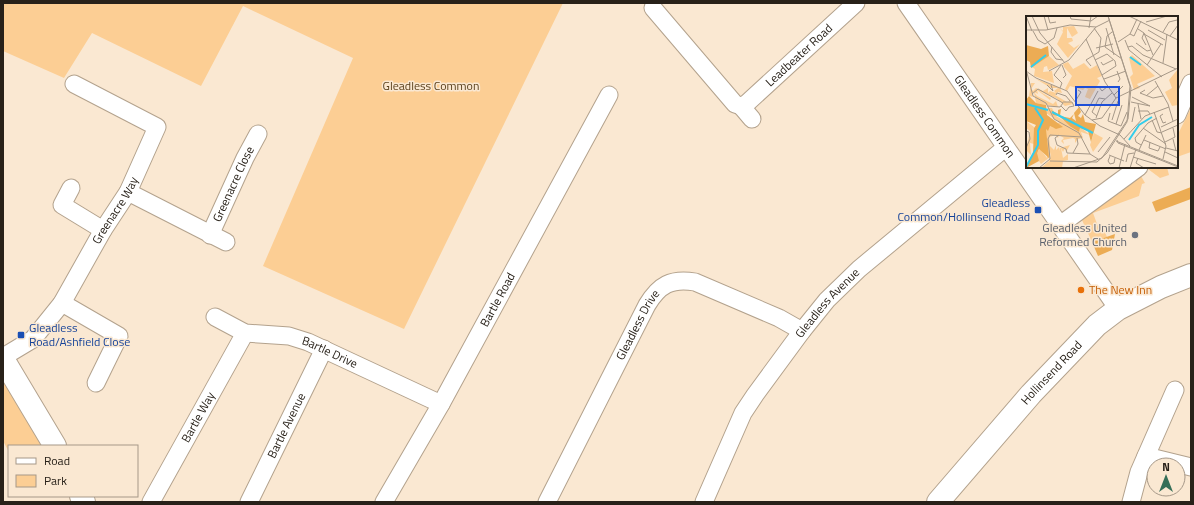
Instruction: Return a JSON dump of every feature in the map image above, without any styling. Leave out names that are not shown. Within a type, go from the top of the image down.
[{"type":"main road","name":"Hollinsend Road","points":[[938,502],[1031,394],[1097,326],[1118,309],[1161,287],[1191,275]]},
{"type":"main road","points":[[3,358],[54,445]]},
{"type":"street","name":"Leadbeater Road","points":[[740,106],[746,104],[856,3]]},
{"type":"street","name":"Gleadless Common","points":[[906,3],[1118,309]]},
{"type":"street","points":[[652,8],[735,104],[740,106],[752,119]]},
{"type":"street","points":[[1178,113],[1191,83]]},
{"type":"street","name":"Greenacre Way","points":[[3,358],[33,339],[62,303],[104,230],[128,192],[157,127],[74,84]]},
{"type":"street","name":"Bartle Road","points":[[384,502],[441,404],[609,95]]},
{"type":"street","name":"Greenacre Close","points":[[210,235],[245,158],[258,134]]},
{"type":"street","name":"Gleadless Avenue","points":[[704,502],[742,413],[802,331],[827,300],[859,269],[1005,148]]},
{"type":"street","points":[[1060,225],[1138,168]]},
{"type":"street","points":[[71,188],[62,205],[104,230]]},
{"type":"street","name":"Greenacre Close","points":[[128,192],[226,242]]},
{"type":"street","name":"Gleadless Drive","points":[[547,502],[647,305],[654,293],[662,286],[684,280],[695,282],[779,318],[802,331]]},
{"type":"street","points":[[62,303],[120,336],[96,383]]},
{"type":"street","name":"Bartle Drive","points":[[214,317],[245,333],[289,336],[308,342],[441,404]]},
{"type":"street","name":"Bartle Way","points":[[151,502],[245,333]]},
{"type":"street","name":"Bartle Avenue","points":[[249,502],[324,349]]},
{"type":"street","points":[[1131,502],[1139,472],[1175,390]]},
{"type":"street","points":[[1146,456],[1191,467]]},
{"type":"green space","name":"Gleadless Common","points":[[3,3],[563,3],[404,329],[263,266],[353,58],[243,6],[201,86],[92,33],[64,78],[3,51]]},
{"type":"green space","points":[[1191,108],[1191,152],[1178,157],[1178,134]]},
{"type":"green space","points":[[1167,168],[1169,175],[1160,178],[1148,169]]},
{"type":"green space","points":[[1141,176],[1145,183],[1142,184],[1139,196],[1093,213],[1100,232],[1104,230],[1107,237],[1092,242],[1082,220]]},
{"type":"green space","points":[[3,373],[47,445],[8,445],[8,450],[3,441]]},
{"type":"shaded area","points":[[1191,187],[1191,199],[1156,212],[1152,202]]},
{"type":"shaded area","points":[[1115,234],[1112,250],[1098,256],[1092,242]]},
{"type":"place","name":"Gleadless Common/Hollinsend Road","points":[[1038,210]]},
{"type":"place","name":"Gleadless United Reformed Church","points":[[1135,235]]},
{"type":"place","name":"The New Inn","points":[[1081,290]]},
{"type":"place","name":"Gleadless Road/Ashfield Close","points":[[21,335]]}]
